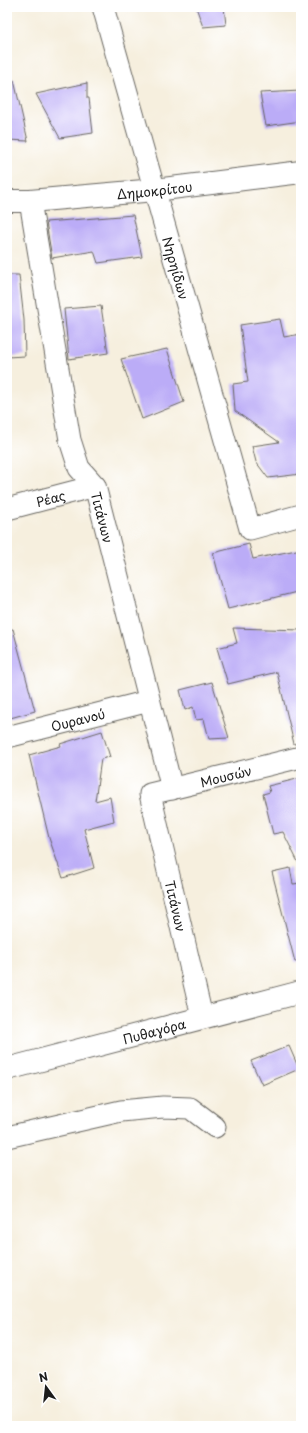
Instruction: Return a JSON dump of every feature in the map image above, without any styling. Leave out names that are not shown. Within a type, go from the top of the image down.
[{"type":"street","name":"Νηρηίδων","points":[[103,7],[250,529],[301,515]]},
{"type":"street","name":"Δημοκρίτου","points":[[7,201],[155,190],[301,172]]},
{"type":"street","name":"Τιτάνων","points":[[30,200],[70,440],[79,468],[94,486],[172,789]]},
{"type":"street","name":"Ρέας","points":[[7,509],[94,486]]},
{"type":"street","name":"Ουρανού","points":[[7,737],[149,701]]},
{"type":"street","name":"Μουσών","points":[[150,794],[301,757]]},
{"type":"street","name":"Τιτάνων","points":[[150,794],[202,1017]]},
{"type":"street","name":"Πυθαγόρα","points":[[7,1069],[301,992]]},
{"type":"street","points":[[7,1137],[121,1111],[163,1107],[190,1108],[215,1127]]},
{"type":"building","points":[[196,7],[224,7],[226,25],[203,27]]},
{"type":"building","points":[[7,80],[14,80],[28,141],[7,140]]},
{"type":"building","points":[[87,83],[87,98],[89,98],[93,133],[60,138],[36,94]]},
{"type":"building","points":[[301,91],[301,121],[266,126],[260,93]]},
{"type":"building","points":[[133,215],[142,257],[98,263],[94,251],[52,258],[46,222]]},
{"type":"building","points":[[7,275],[19,275],[24,320],[25,356],[7,357]]},
{"type":"building","points":[[101,306],[108,353],[69,359],[64,309]]},
{"type":"building","points":[[280,319],[284,337],[301,334],[301,474],[268,478],[256,462],[252,446],[279,442],[235,411],[233,384],[248,382],[240,325]]},
{"type":"building","points":[[167,349],[184,402],[142,419],[121,359]]},
{"type":"building","points":[[249,544],[253,559],[301,549],[301,591],[228,609],[213,553]]},
{"type":"building","points":[[233,628],[301,630],[301,743],[294,744],[277,672],[228,684],[217,648],[237,643]]},
{"type":"building","points":[[13,629],[35,711],[7,719],[7,630]]},
{"type":"building","points":[[212,682],[229,738],[209,739],[204,719],[196,720],[193,707],[185,710],[180,690]]},
{"type":"building","points":[[102,731],[110,757],[101,759],[95,801],[110,797],[114,821],[84,829],[94,868],[63,878],[49,838],[29,755],[61,746],[60,744]]},
{"type":"building","points":[[301,778],[301,868],[283,832],[273,834],[263,794],[270,792],[268,786]]},
{"type":"building","points":[[290,868],[293,884],[301,883],[301,961],[295,962],[272,872]]},
{"type":"building","points":[[289,1046],[299,1069],[262,1085],[251,1061]]}]
